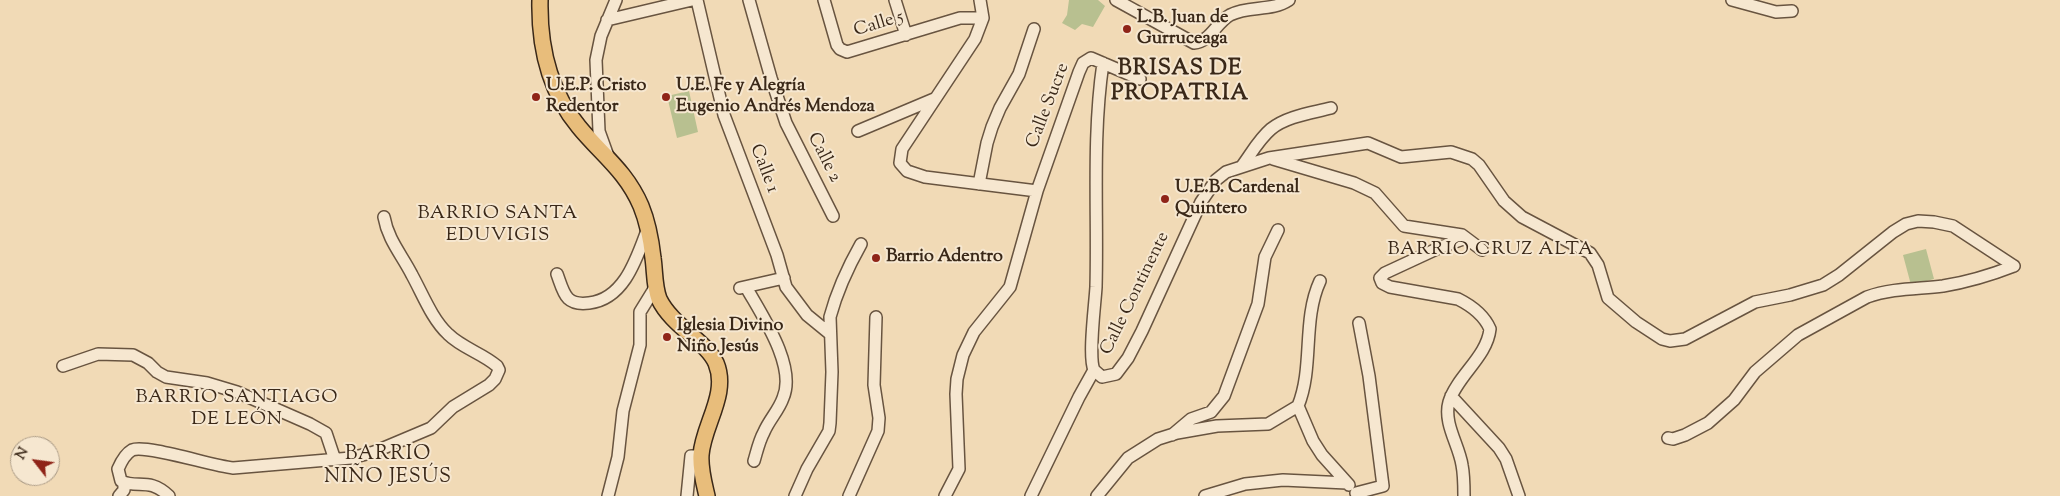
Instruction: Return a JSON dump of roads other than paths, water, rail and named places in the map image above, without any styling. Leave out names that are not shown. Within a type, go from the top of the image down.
[{"type":"main road","points":[[540,0],[541,34],[550,78],[560,101],[578,127],[621,171],[631,187],[641,206],[648,228],[659,298],[674,321],[716,363],[719,373],[717,400],[704,440],[701,456],[707,496]]},
{"type":"street","points":[[609,158],[599,131],[596,83],[598,46],[616,0]]},
{"type":"street","points":[[607,20],[692,0]]},
{"type":"street","name":"Calle 1","points":[[696,0],[724,115],[777,255],[786,286],[807,314],[829,333]]},
{"type":"street","name":"Calle 2","points":[[749,0],[786,123],[833,216]]},
{"type":"street","name":"Calle 5","points":[[824,0],[836,45],[843,51],[851,52],[960,18],[983,18]]},
{"type":"street","points":[[895,0],[906,35]]},
{"type":"street","points":[[945,496],[958,469],[956,394],[957,379],[963,355],[974,332],[1010,287],[1037,192],[920,175],[908,171],[900,163],[902,149],[974,39],[983,18],[980,0]]},
{"type":"street","points":[[1116,0],[1194,42],[1205,39],[1219,23],[1237,12],[1246,9],[1278,6],[1289,0]]},
{"type":"street","points":[[1732,0],[1776,12],[1792,10]]},
{"type":"street","points":[[979,184],[992,128],[1000,108],[1019,74],[1034,29]]},
{"type":"street","name":"Calle Sucre","points":[[1037,192],[1083,64],[1091,58],[1103,63]]},
{"type":"street","points":[[1103,63],[1140,79]]},
{"type":"street","name":"Calle Continente","points":[[1103,63],[1099,104],[1096,289],[1091,354],[1094,370],[1102,377],[1110,377],[1121,368],[1142,331],[1186,230],[1208,188],[1226,172],[1269,158],[1368,143],[1401,157],[1451,152],[1472,159],[1504,201],[1522,217],[1590,253],[1598,265],[1608,298],[1636,322],[1662,340],[1670,342],[1685,339],[1740,308],[1755,302],[1790,295],[1823,284],[1839,275],[1893,232],[1906,224],[1918,221],[1953,226],[2014,266],[1975,280],[1944,286],[1893,290],[1867,297],[1798,335],[1755,372],[1734,400],[1708,423],[1685,435],[1673,439],[1668,438]]},
{"type":"street","points":[[858,131],[934,99]]},
{"type":"street","points":[[1242,166],[1262,138],[1273,128],[1287,121],[1331,108]]},
{"type":"street","points":[[1269,158],[1326,173],[1366,188],[1375,193],[1404,226],[1451,232],[1466,238],[1482,250]]},
{"type":"street","points":[[119,496],[124,490],[124,482],[118,474],[121,462],[132,450],[140,448],[216,466],[233,468],[362,456],[423,433],[453,407],[483,390],[495,379],[498,370],[492,362],[456,341],[440,325],[395,249],[386,228],[384,217]]},
{"type":"street","points":[[557,274],[565,297],[569,301],[586,304],[602,300],[620,287],[626,278],[648,228]]},
{"type":"street","points":[[1172,435],[1191,419],[1211,412],[1224,396],[1258,304],[1265,257],[1278,230]]},
{"type":"street","points":[[1464,496],[1462,464],[1448,419],[1447,409],[1451,396],[1490,336],[1490,329],[1477,310],[1458,299],[1390,287],[1382,283],[1380,278],[1385,273],[1441,247],[1466,238]]},
{"type":"street","points":[[795,496],[807,469],[828,431],[832,372],[829,333],[830,317],[834,301],[861,244]]},
{"type":"street","points":[[754,461],[764,432],[784,397],[785,372],[781,353],[774,339],[743,288],[784,278]]},
{"type":"street","points":[[1097,496],[1128,458],[1158,440],[1172,435],[1217,426],[1268,424],[1298,406],[1304,392],[1312,307],[1315,291],[1320,281]]},
{"type":"street","points":[[608,496],[618,457],[623,411],[640,345],[640,312],[656,286]]},
{"type":"street","points":[[849,496],[878,432],[879,418],[874,385],[876,317]]},
{"type":"street","points":[[1298,406],[1317,448],[1328,463],[1357,494],[1383,486],[1369,376],[1359,323]]},
{"type":"street","points":[[63,366],[98,354],[133,356],[148,363],[157,372],[166,377],[207,382],[237,392],[310,424],[326,433],[335,460]]},
{"type":"street","points":[[1031,496],[1078,397],[1094,370]]},
{"type":"street","points":[[1451,396],[1499,448],[1506,459],[1519,496]]},
{"type":"street","points":[[687,496],[691,456],[701,456]]},
{"type":"street","points":[[1205,496],[1245,484],[1282,480],[1347,483]]},
{"type":"street","points":[[124,482],[151,484],[169,496]]},
{"type":"place","name":"L.B. Juan de Gurruceaga","points":[[1127,29]]},
{"type":"place","name":"U.E.P. Cristo Redentor","points":[[536,97]]},
{"type":"place","name":"U.E. Fe y Alegría Eugenio Andrés Mendoza","points":[[666,97]]},
{"type":"place","name":"U.E.B. Cardenal Quintero","points":[[1165,199]]},
{"type":"place","name":"Barrio Adentro","points":[[876,258]]},
{"type":"place","name":"Iglesia Divino Niño Jesús","points":[[667,337]]},
{"type":"district","name":"BRISAS DE PROPATRIA","points":[[1180,82]]},
{"type":"district","name":"BARRIO SANTA EDUVIGIS","points":[[498,226]]},
{"type":"district","name":"BARRIO CRUZ ALTA","points":[[1491,251]]},
{"type":"district","name":"BARRIO SANTIAGO DE LEÓN","points":[[237,410]]},
{"type":"district","name":"BARRIO NIÑO JESÚS","points":[[388,468]]}]
